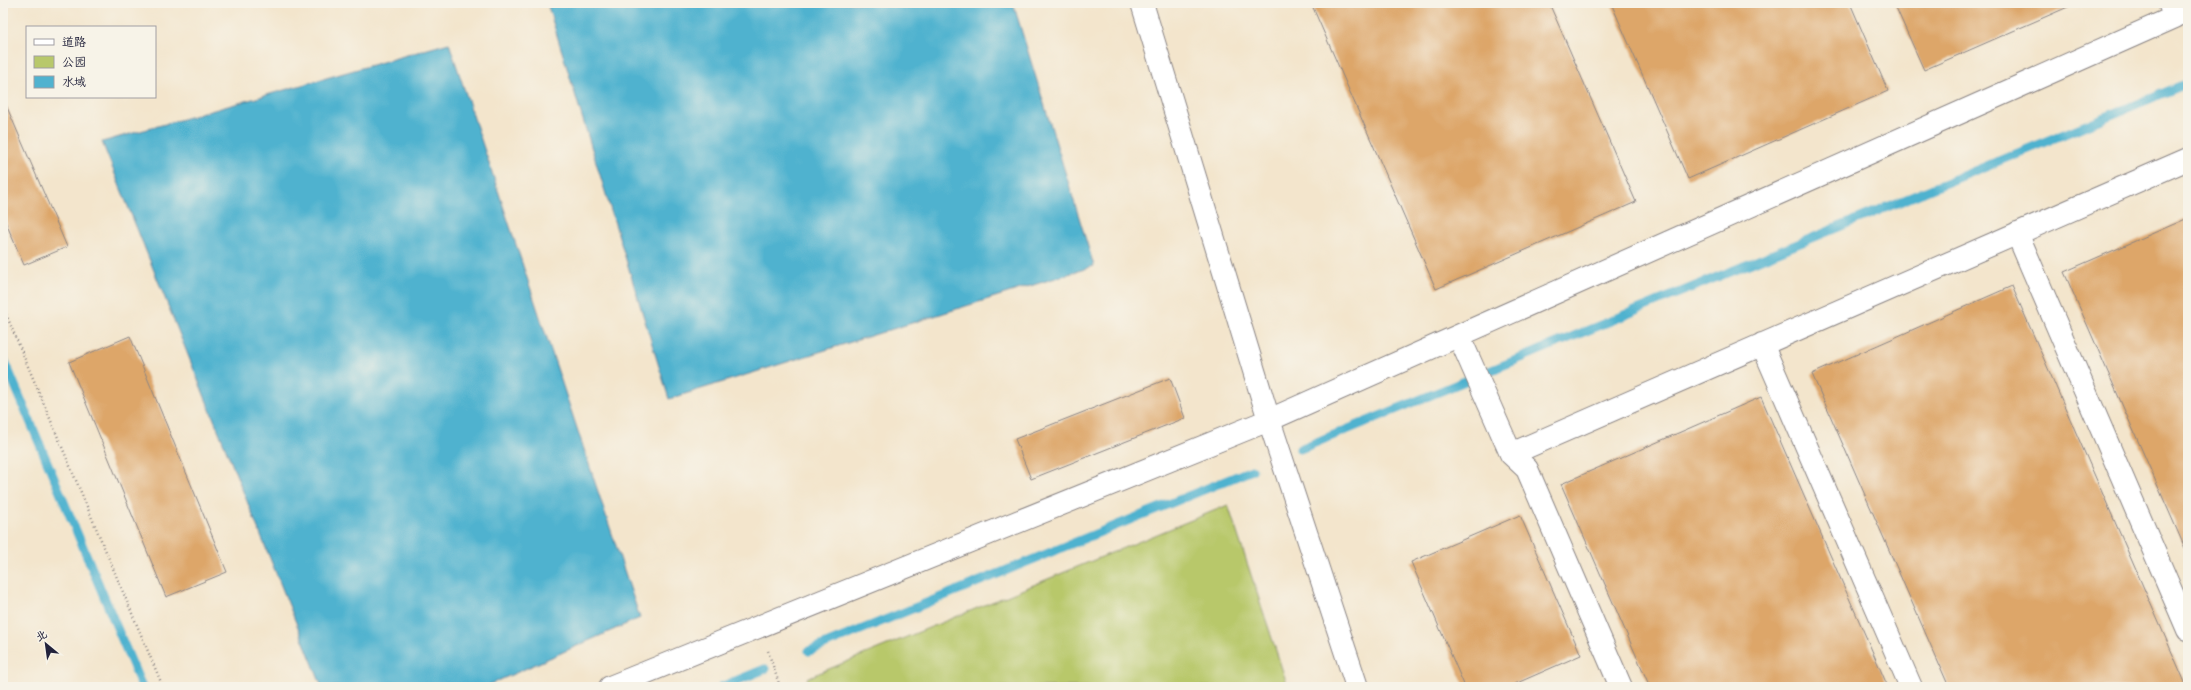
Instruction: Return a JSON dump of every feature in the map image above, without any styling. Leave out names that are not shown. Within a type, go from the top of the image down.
[{"type":"lane","points":[[1142,3],[1269,420],[1356,687]]},
{"type":"lane","points":[[610,687],[1269,420],[2175,17],[2169,3]]},
{"type":"lane","points":[[1511,454],[2188,159]]},
{"type":"lane","points":[[2018,233],[2188,630]]},
{"type":"lane","points":[[1459,336],[1511,454],[1526,469],[1621,687]]},
{"type":"lane","points":[[1762,344],[1911,687]]},
{"type":"path","points":[[3,307],[163,687]]},
{"type":"path","points":[[760,626],[780,687]]},
{"type":"green space","points":[[1228,505],[1288,687],[810,687],[807,678]]},
{"type":"water","points":[[547,3],[1013,3],[1094,266],[669,399]]},
{"type":"water","points":[[449,43],[640,618],[484,687],[322,687],[102,142]]},
{"type":"building","points":[[3,3],[14,3],[3,7]]},
{"type":"building","points":[[1311,3],[1549,3],[1636,202],[1436,289]]},
{"type":"building","points":[[1611,3],[1850,3],[1888,91],[1688,179]]},
{"type":"building","points":[[1894,3],[2077,3],[1924,70]]},
{"type":"building","points":[[3,98],[67,247],[24,265],[3,216]]},
{"type":"building","points":[[2188,218],[2188,555],[2064,272]]},
{"type":"building","points":[[2012,286],[2187,687],[1949,687],[1812,374]]},
{"type":"building","points":[[130,336],[227,572],[166,597],[69,362]]},
{"type":"building","points":[[1170,378],[1185,418],[1031,479],[1015,439]]},
{"type":"building","points":[[1761,397],[1888,687],[1650,687],[1561,484]]},
{"type":"building","points":[[1520,515],[1581,655],[1508,687],[1465,687],[1411,562]]},
{"type":"waterway","points":[[1300,449],[2188,83]]},
{"type":"waterway","points":[[3,357],[142,687]]},
{"type":"waterway","points":[[809,651],[1252,470]]},
{"type":"waterway","points":[[721,687],[765,669]]}]
